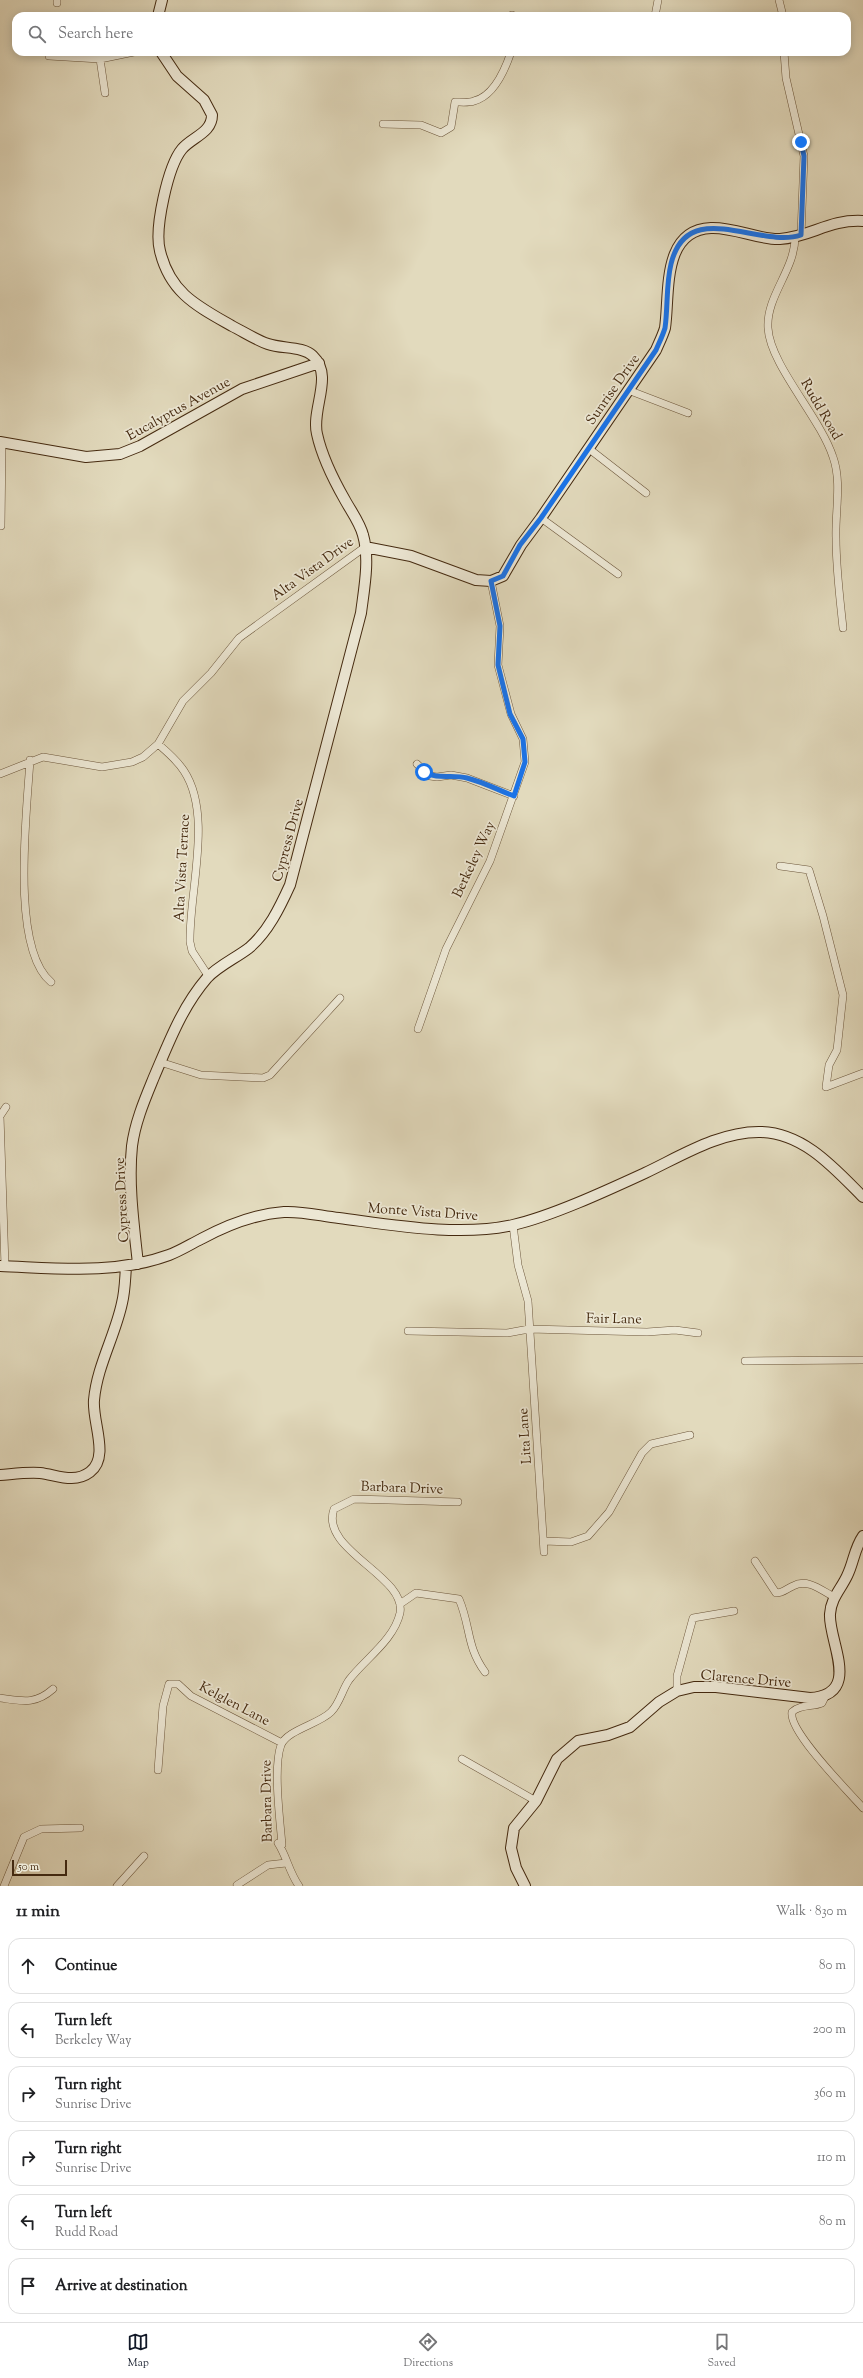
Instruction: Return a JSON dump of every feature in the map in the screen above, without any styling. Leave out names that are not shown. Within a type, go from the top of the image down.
[{"type":"main road","points":[[159,12],[162,0]]},
{"type":"main road","points":[[164,56],[178,76],[204,100],[212,115],[208,128],[183,148],[172,171],[158,225],[159,249],[167,272],[177,289],[201,308],[267,344],[308,352],[319,363]]},
{"type":"main road","name":"Sunrise Drive","points":[[491,581],[503,576],[520,545],[541,518],[656,350],[662,334],[671,264],[676,250],[690,234],[711,228],[732,230],[779,239],[798,236],[839,222],[863,221]]},
{"type":"main road","name":"Eucalyptus Avenue","points":[[1,442],[86,457],[120,454],[140,446],[242,389],[319,363]]},
{"type":"main road","name":"Alta Vista Drive","points":[[319,363],[322,380],[316,416],[316,433],[331,475],[363,534],[365,547]]},
{"type":"main road","points":[[365,547],[411,556],[476,580],[491,581]]},
{"type":"main road","name":"Cypress Drive","points":[[138,1264],[132,1172],[132,1146],[140,1114],[160,1062],[177,1024],[192,999],[209,977],[250,947],[261,935],[277,913],[290,885],[361,613],[365,584],[365,547]]},
{"type":"main road","name":"Monte Vista Drive","points":[[2,1266],[126,1267],[171,1255],[228,1225],[273,1213],[286,1212],[451,1229],[481,1229],[513,1225],[566,1206],[643,1174],[695,1149],[724,1138],[747,1133],[777,1133],[801,1143],[822,1159],[863,1197]]},
{"type":"main road","points":[[0,1474],[40,1473],[66,1479],[80,1478],[95,1468],[100,1455],[94,1417],[94,1400],[99,1377],[122,1304],[126,1267]]},
{"type":"main road","points":[[826,1694],[839,1682],[840,1670],[829,1615],[831,1602],[848,1575],[855,1547],[863,1536]]},
{"type":"main road","name":"Clarence Drive","points":[[525,1886],[516,1868],[510,1848],[514,1828],[536,1801],[557,1759],[578,1741],[608,1735],[630,1727],[659,1702],[677,1691],[694,1687],[716,1686],[810,1698],[819,1698],[826,1694]]},
{"type":"street","points":[[655,12],[658,0]]},
{"type":"street","points":[[779,0],[782,12]]},
{"type":"street","points":[[49,56],[100,59],[115,56]]},
{"type":"street","points":[[383,124],[421,125],[438,133],[444,133],[451,127],[455,102],[474,102],[488,94],[506,69],[510,56]]},
{"type":"street","name":"Rudd Road","points":[[784,56],[786,78],[804,156],[798,236],[790,267],[768,314],[768,330],[776,357],[825,435],[834,459],[837,479],[836,539],[843,628]]},
{"type":"street","points":[[100,59],[105,93]]},
{"type":"street","points":[[628,390],[688,413]]},
{"type":"street","points":[[1,442],[1,526]]},
{"type":"street","points":[[588,448],[646,492]]},
{"type":"street","points":[[541,518],[618,574]]},
{"type":"street","name":"Alta Vista Drive","points":[[0,774],[30,760],[43,757],[52,757],[92,766],[118,765],[143,757],[158,744],[183,701],[219,665],[239,638],[365,547]]},
{"type":"street","name":"Berkeley Way","points":[[418,1028],[446,949],[490,861],[525,762],[523,739],[510,714],[498,665],[500,626],[491,581]]},
{"type":"street","name":"Alta Vista Terrace","points":[[158,744],[184,771],[198,805],[190,942],[192,951],[209,977]]},
{"type":"street","points":[[30,760],[23,888],[35,961],[44,976],[51,982]]},
{"type":"street","points":[[417,764],[430,776],[451,775],[467,778],[514,796]]},
{"type":"street","points":[[780,866],[809,870],[824,916],[843,995],[837,1050],[829,1065],[826,1087],[863,1073]]},
{"type":"street","points":[[160,1062],[202,1075],[263,1078],[275,1070],[340,998]]},
{"type":"street","points":[[2,1266],[0,1116],[6,1106]]},
{"type":"street","name":"Lita Lane","points":[[513,1225],[518,1265],[528,1301],[544,1552]]},
{"type":"street","points":[[408,1331],[507,1333],[529,1329]]},
{"type":"street","name":"Fair Lane","points":[[529,1329],[647,1332],[675,1330],[698,1333]]},
{"type":"street","points":[[745,1361],[863,1360]]},
{"type":"street","points":[[544,1542],[571,1542],[588,1536],[609,1512],[642,1453],[651,1444],[690,1435]]},
{"type":"street","name":"Barbara Drive","points":[[299,1886],[286,1864],[278,1843],[282,1845],[278,1759],[282,1743],[291,1734],[331,1712],[350,1679],[394,1629],[400,1612],[398,1597],[377,1574],[341,1542],[331,1524],[334,1509],[354,1499],[458,1502]]},
{"type":"street","points":[[755,1561],[776,1593],[782,1593],[800,1583],[806,1583],[834,1598]]},
{"type":"street","points":[[400,1604],[416,1593],[459,1599],[465,1613],[472,1651],[486,1672]]},
{"type":"street","points":[[677,1691],[678,1669],[693,1618],[734,1612]]},
{"type":"street","name":"Kelglen Lane","points":[[158,1770],[163,1706],[169,1684],[178,1684],[191,1696],[282,1743]]},
{"type":"street","points":[[0,1698],[24,1701],[42,1699],[53,1689]]},
{"type":"street","points":[[826,1694],[822,1703],[817,1706],[796,1709],[792,1712],[792,1721],[797,1731],[824,1765],[863,1808]]},
{"type":"street","points":[[462,1759],[536,1801]]},
{"type":"street","points":[[4,1886],[24,1837],[41,1829],[80,1828]]},
{"type":"street","points":[[117,1886],[144,1856]]},
{"type":"street","points":[[237,1885],[268,1865],[286,1864]]},
{"type":"route","points":[[424,772],[430,776],[437,777],[451,775],[467,778],[514,796],[525,762],[523,739],[510,714],[498,665],[500,626],[491,581],[503,576],[520,545],[541,518],[656,350],[664,329],[671,264],[676,250],[681,243],[690,234],[698,230],[711,228],[732,230],[779,239],[801,235],[804,156],[801,142]]}]
